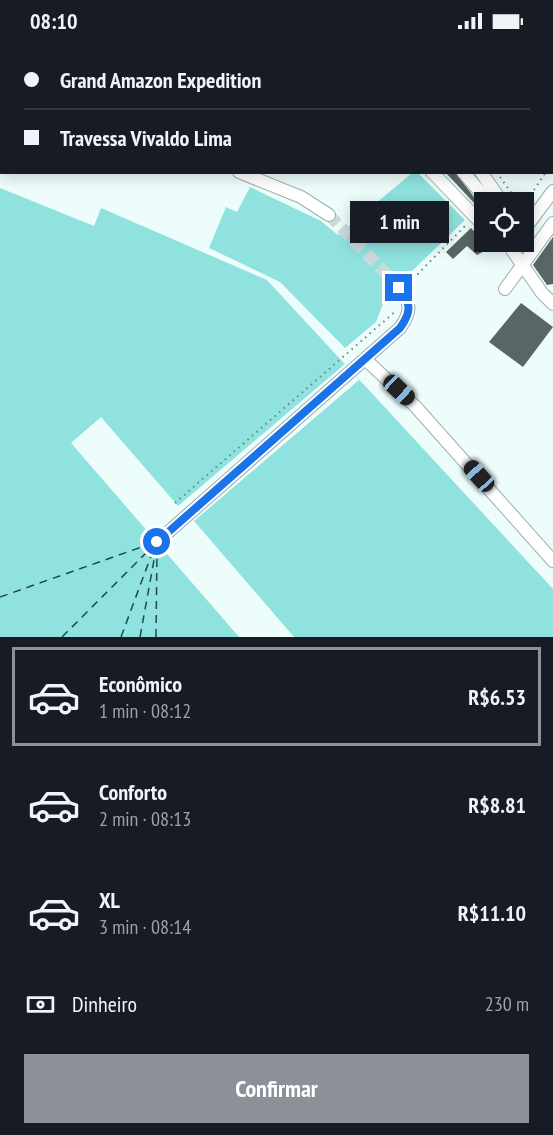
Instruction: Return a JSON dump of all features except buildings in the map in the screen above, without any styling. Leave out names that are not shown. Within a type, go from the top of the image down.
[{"type":"street","points":[[243,174],[301,197],[329,215]]},
{"type":"street","points":[[434,174],[474,218]]},
{"type":"street","points":[[465,174],[480,192]]},
{"type":"street","points":[[482,174],[495,192]]},
{"type":"street","points":[[534,217],[553,191]]},
{"type":"street","points":[[505,290],[553,223]]},
{"type":"street","points":[[515,252],[542,293],[553,304]]},
{"type":"street","points":[[157,542],[400,328],[408,317],[408,299],[399,288]]},
{"type":"street","points":[[365,359],[415,406],[553,561]]},
{"type":"path","points":[[497,174],[511,192]]},
{"type":"path","points":[[533,192],[545,174]]},
{"type":"path","points":[[175,503],[364,340],[408,299],[407,286],[474,218]]},
{"type":"water","points":[[411,174],[419,174],[465,220],[386,296],[376,322],[345,348],[280,282],[209,248],[226,207],[237,212],[250,187],[321,221],[338,235]]},
{"type":"water","points":[[0,188],[94,226],[101,208],[267,280],[553,589],[553,637],[0,637]]},
{"type":"pier","points":[[345,364],[359,380],[194,521],[294,637],[239,637],[71,443],[101,417],[178,506]]},
{"type":"ferry route","points":[[0,597],[153,543]]},
{"type":"ferry route","points":[[62,637],[152,547]]},
{"type":"ferry route","points":[[121,637],[154,548]]},
{"type":"ferry route","points":[[140,637],[156,549]]},
{"type":"ferry route","points":[[156,637],[157,549]]},
{"type":"tunnel","points":[[329,215],[399,287]]},
{"type":"route","points":[[157,542],[400,328],[408,317],[409,308],[408,299],[399,288]]}]
